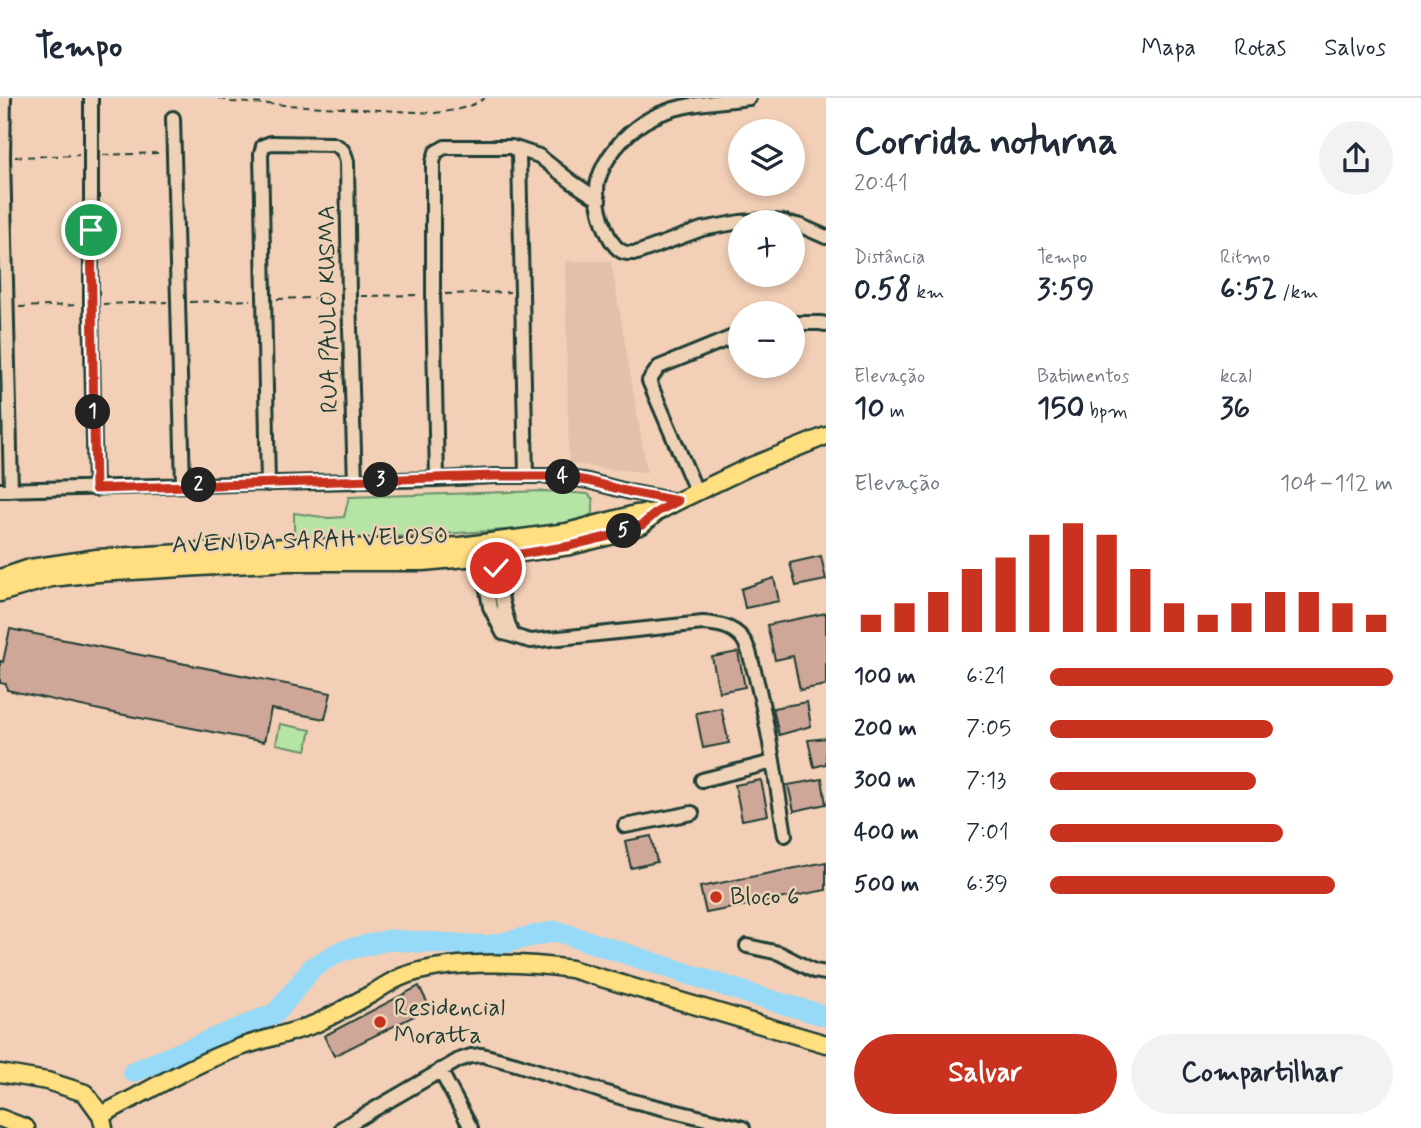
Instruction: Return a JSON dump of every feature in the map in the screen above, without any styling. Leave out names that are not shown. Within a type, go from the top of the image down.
[{"type":"main road","name":"AVENIDA SARAH VELOSO","points":[[0,578],[30,568],[97,558],[286,547],[488,549],[521,554],[570,546],[642,525],[657,512],[678,501],[750,467],[826,436]]},
{"type":"main road","name":"AVENIDA SARAH VELOSO","points":[[0,593],[51,578],[99,573],[287,562],[423,562],[488,549]]},
{"type":"main road","points":[[0,1073],[47,1081],[85,1093],[102,1121],[216,1057],[317,1023],[400,977],[436,968],[471,965],[543,965],[571,969],[826,1044]]},
{"type":"main road","points":[[0,1118],[26,1128]]},
{"type":"street","points":[[4,98],[6,490],[526,476],[588,481],[678,501]]},
{"type":"street","points":[[91,98],[95,489]]},
{"type":"street","points":[[728,224],[702,229],[627,254],[618,250],[608,237],[599,209],[597,184],[606,161],[643,122],[687,105],[749,98]]},
{"type":"street","points":[[173,118],[183,485]]},
{"type":"street","name":"RUA PAULO KUSMA","points":[[268,484],[262,149],[266,143],[332,144],[342,149],[347,162],[355,482]]},
{"type":"street","points":[[437,479],[433,294],[435,155],[445,147],[515,148],[539,156],[598,200]]},
{"type":"street","points":[[515,148],[520,162],[526,476]]},
{"type":"street","points":[[805,228],[826,237]]},
{"type":"street","points":[[805,323],[826,324]]},
{"type":"street","points":[[697,492],[649,381],[659,368],[728,339]]},
{"type":"street","points":[[488,549],[512,634]]},
{"type":"street","points":[[488,549],[489,607],[503,633],[520,639],[531,641],[703,623],[731,629],[741,637],[747,646],[758,686],[774,762],[785,835]]},
{"type":"street","points":[[702,780],[774,762]]},
{"type":"street","points":[[625,826],[692,813]]},
{"type":"street","points":[[747,946],[779,953],[814,971],[826,973]]},
{"type":"street","points":[[349,1126],[458,1060],[482,1055],[629,1100],[743,1128]]},
{"type":"street","points":[[440,1070],[471,1128]]},
{"type":"path","points":[[219,98],[254,104],[435,113],[454,110],[485,98]]},
{"type":"path","points":[[254,104],[255,98]]},
{"type":"shaded area","points":[[565,261],[611,261],[647,472],[569,463]]},
{"type":"green space","points":[[545,491],[588,494],[593,499],[593,513],[570,526],[294,543],[294,513],[329,518],[344,517],[349,497]]},
{"type":"green space","points":[[280,724],[311,730],[306,750],[276,744]]},
{"type":"building","points":[[821,556],[826,580],[796,586],[790,563]]},
{"type":"building","points":[[774,578],[779,601],[745,608],[741,589]]},
{"type":"building","points":[[826,613],[826,685],[800,690],[793,656],[775,660],[767,625]]},
{"type":"building","points":[[10,629],[331,693],[325,719],[271,709],[264,742],[7,690],[6,684],[0,683],[0,661],[3,662]]},
{"type":"building","points":[[738,652],[745,687],[719,692],[712,657]]},
{"type":"building","points":[[807,702],[811,726],[779,735],[773,708]]},
{"type":"building","points":[[721,708],[729,743],[703,748],[696,713]]},
{"type":"building","points":[[826,738],[826,764],[814,767],[808,740]]},
{"type":"building","points":[[822,779],[826,804],[794,811],[788,785]]},
{"type":"building","points":[[761,780],[768,815],[742,820],[735,785]]},
{"type":"building","points":[[651,836],[657,862],[631,868],[625,841]]},
{"type":"building","points":[[826,862],[826,890],[706,913],[700,887]]},
{"type":"building","name":"Residencial Moratta","points":[[419,986],[430,1008],[334,1056],[324,1036]]},
{"type":"waterway","points":[[133,1072],[276,1013],[313,967],[341,951],[389,940],[488,946],[556,931],[826,1016]]},
{"type":"place","name":"Bloco 6","points":[[716,897]]},
{"type":"place","name":"Residencial Moratta","points":[[380,1022]]},
{"type":"route","points":[[91,230],[95,489],[558,476],[678,501],[657,512],[642,525],[614,535],[570,546],[496,555],[496,568]]}]
